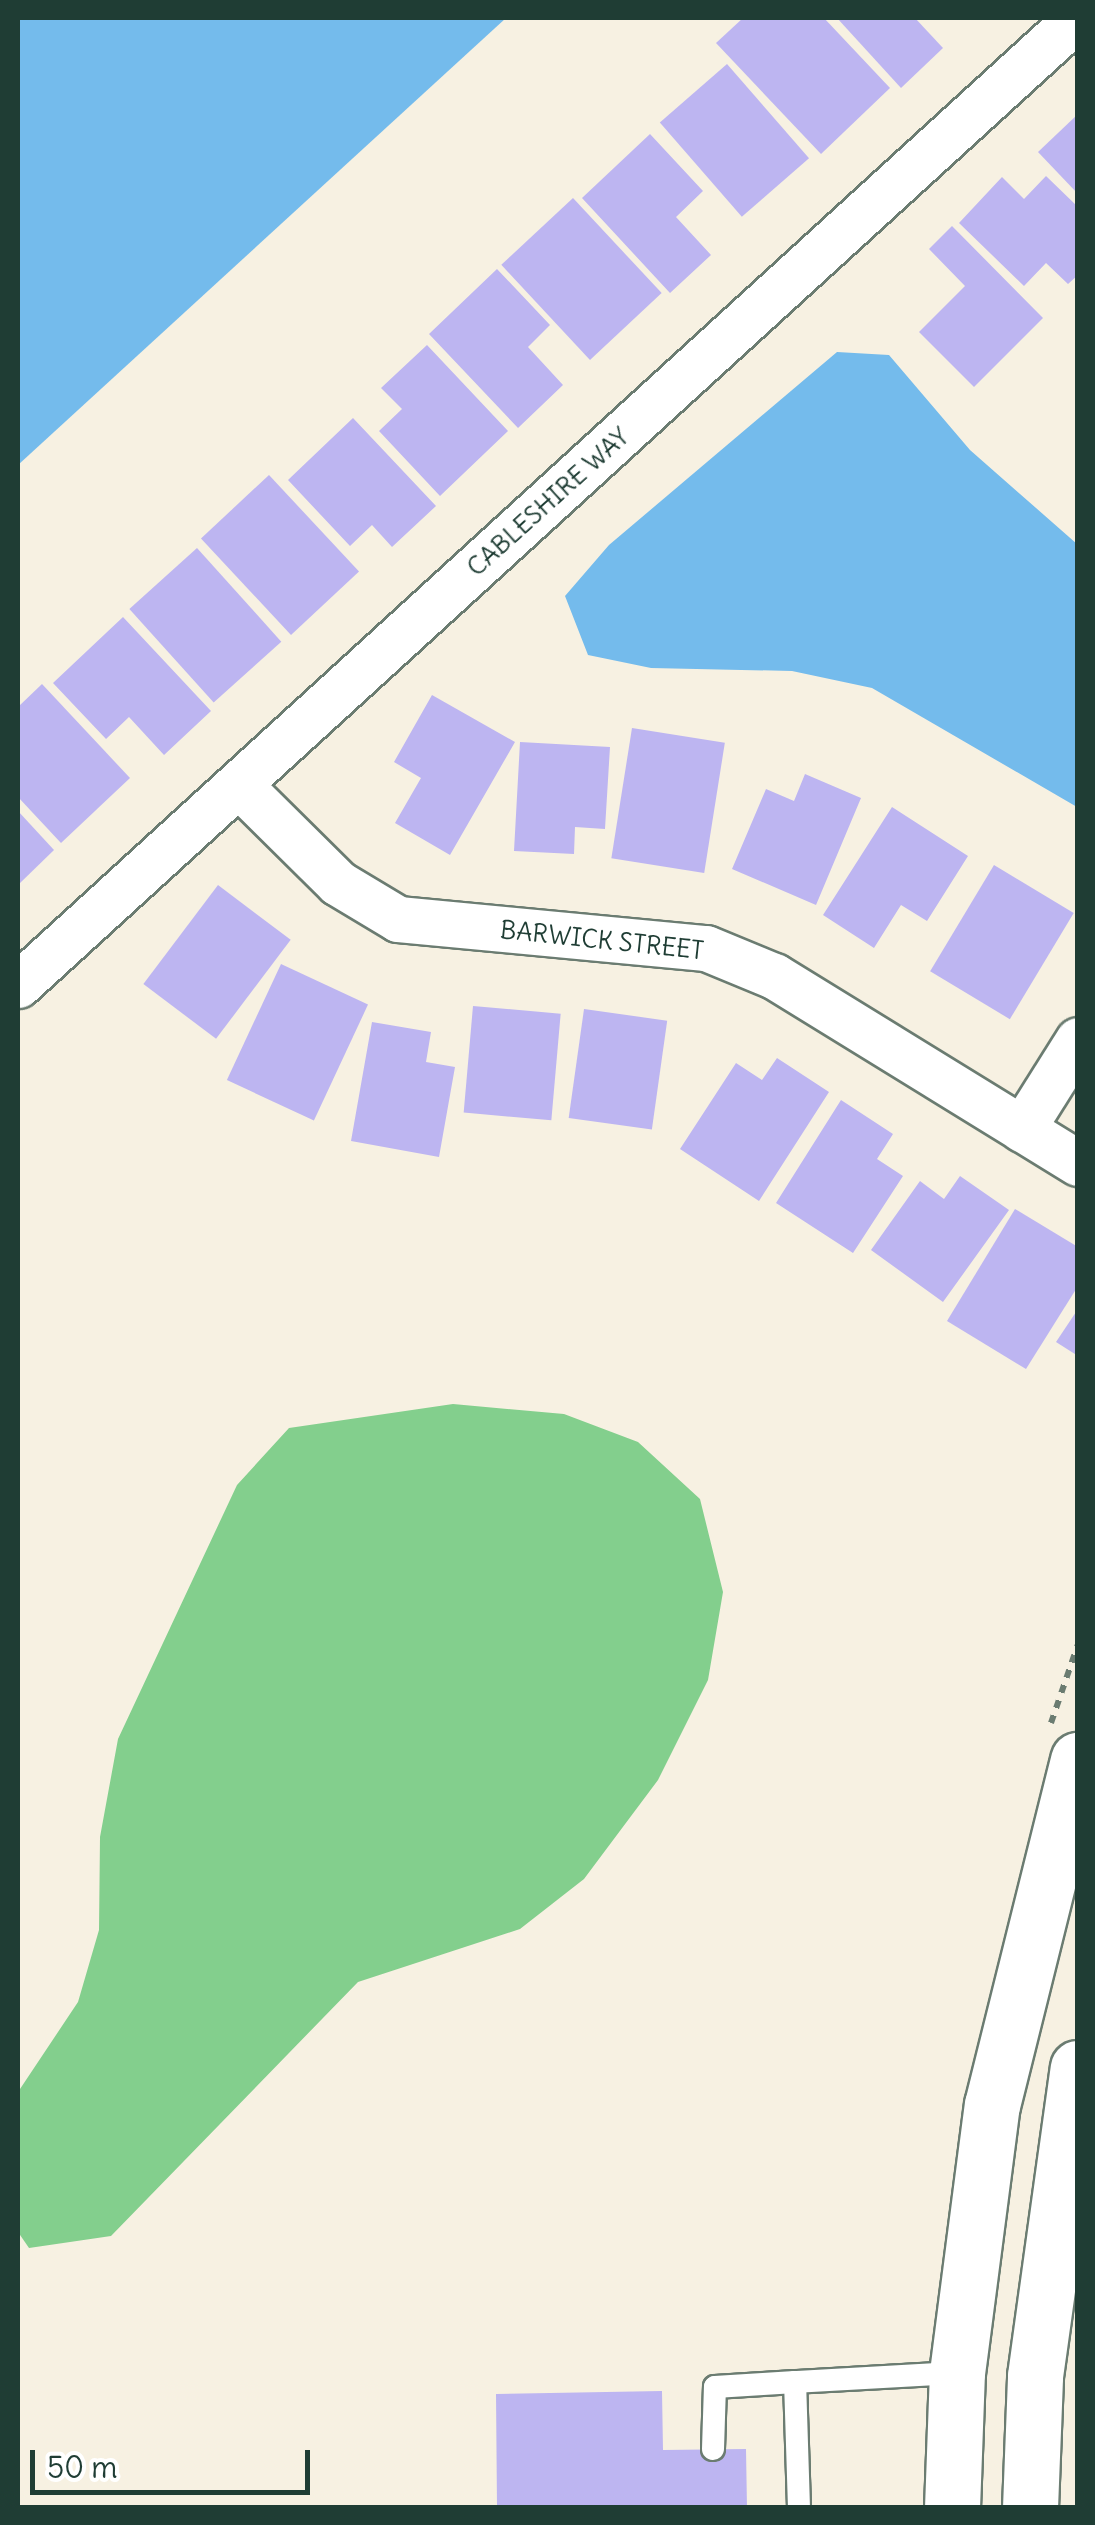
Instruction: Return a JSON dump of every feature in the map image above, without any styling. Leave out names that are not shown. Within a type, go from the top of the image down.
[{"type":"street","name":"CABLESHIRE WAY","points":[[18,984],[1077,18]]},
{"type":"street","name":"BARWICK STREET","points":[[239,784],[338,884],[398,920],[706,948],[774,976],[1078,1163]]},
{"type":"street","points":[[1022,1129],[1078,1040]]},
{"type":"street","points":[[952,2508],[957,2373],[992,2106],[1072,1792]]},
{"type":"street","points":[[1030,2508],[1035,2376],[1078,2068]]},
{"type":"street","points":[[957,2373],[1035,2376]]},
{"type":"lane","points":[[713,2449],[715,2388],[957,2373]]},
{"type":"lane","points":[[794,2382],[799,2508]]},
{"type":"green space","points":[[453,1404],[564,1414],[638,1442],[700,1499],[723,1592],[708,1680],[658,1780],[584,1879],[520,1929],[358,1982],[111,2236],[29,2248],[18,2232],[18,2092],[78,2002],[99,1930],[100,1837],[118,1739],[237,1485],[289,1428]]},
{"type":"water","points":[[18,18],[506,18],[18,465]]},
{"type":"water","points":[[837,352],[889,355],[970,450],[1077,544],[1077,807],[872,688],[792,671],[651,668],[588,655],[565,596],[609,545]]},
{"type":"building","points":[[743,18],[824,18],[890,88],[821,154],[716,43]]},
{"type":"building","points":[[837,18],[915,18],[943,48],[901,88]]},
{"type":"building","points":[[727,64],[809,158],[742,217],[660,122]]},
{"type":"building","points":[[1078,114],[1078,194],[1038,152]]},
{"type":"building","points":[[650,134],[703,191],[676,217],[711,255],[670,293],[582,198]]},
{"type":"building","points":[[1046,176],[1078,207],[1078,275],[1068,284],[1046,263],[1024,286],[959,223],[1002,177],[1024,199]]},
{"type":"building","points":[[573,198],[662,293],[590,360],[501,265]]},
{"type":"building","points":[[952,226],[1043,318],[974,387],[919,332],[965,286],[929,249]]},
{"type":"building","points":[[497,269],[550,325],[528,347],[563,385],[518,428],[429,334]]},
{"type":"building","points":[[427,345],[508,431],[440,496],[379,431],[402,409],[381,388]]},
{"type":"building","points":[[353,418],[436,506],[392,547],[372,525],[350,546],[288,480]]},
{"type":"building","points":[[269,475],[359,572],[291,635],[201,538]]},
{"type":"building","points":[[197,548],[281,642],[214,703],[129,609]]},
{"type":"building","points":[[123,617],[211,711],[164,755],[129,717],[106,739],[53,683]]},
{"type":"building","points":[[42,684],[130,778],[61,843],[18,797],[18,707]]},
{"type":"building","points":[[432,695],[515,742],[450,855],[395,823],[421,778],[394,762]]},
{"type":"building","points":[[632,728],[725,743],[704,873],[611,858]]},
{"type":"building","points":[[520,742],[610,747],[605,829],[575,827],[574,854],[514,851]]},
{"type":"building","points":[[805,774],[861,798],[816,905],[732,869],[766,789],[794,801]]},
{"type":"building","points":[[892,807],[968,856],[927,921],[901,905],[874,948],[823,915]]},
{"type":"building","points":[[18,811],[54,850],[18,885]]},
{"type":"building","points":[[994,865],[1074,913],[1010,1019],[930,971]]},
{"type":"building","points":[[218,885],[291,940],[216,1039],[143,984]]},
{"type":"building","points":[[281,964],[368,1005],[314,1121],[227,1080]]},
{"type":"building","points":[[473,1006],[561,1014],[551,1120],[464,1113]]},
{"type":"building","points":[[584,1009],[667,1021],[652,1130],[569,1118]]},
{"type":"building","points":[[372,1022],[431,1032],[426,1062],[455,1067],[439,1157],[351,1141]]},
{"type":"building","points":[[777,1058],[829,1092],[759,1201],[680,1149],[736,1063],[762,1080]]},
{"type":"building","points":[[841,1100],[893,1134],[877,1159],[903,1176],[853,1253],[776,1203]]},
{"type":"building","points":[[960,1176],[1009,1210],[943,1302],[871,1250],[920,1181],[944,1199]]},
{"type":"building","points":[[1015,1209],[1078,1247],[1078,1286],[1026,1369],[947,1321]]},
{"type":"building","points":[[1078,1309],[1078,1356],[1056,1342]]},
{"type":"building","points":[[662,2391],[663,2450],[746,2449],[747,2508],[497,2508],[496,2394]]}]
